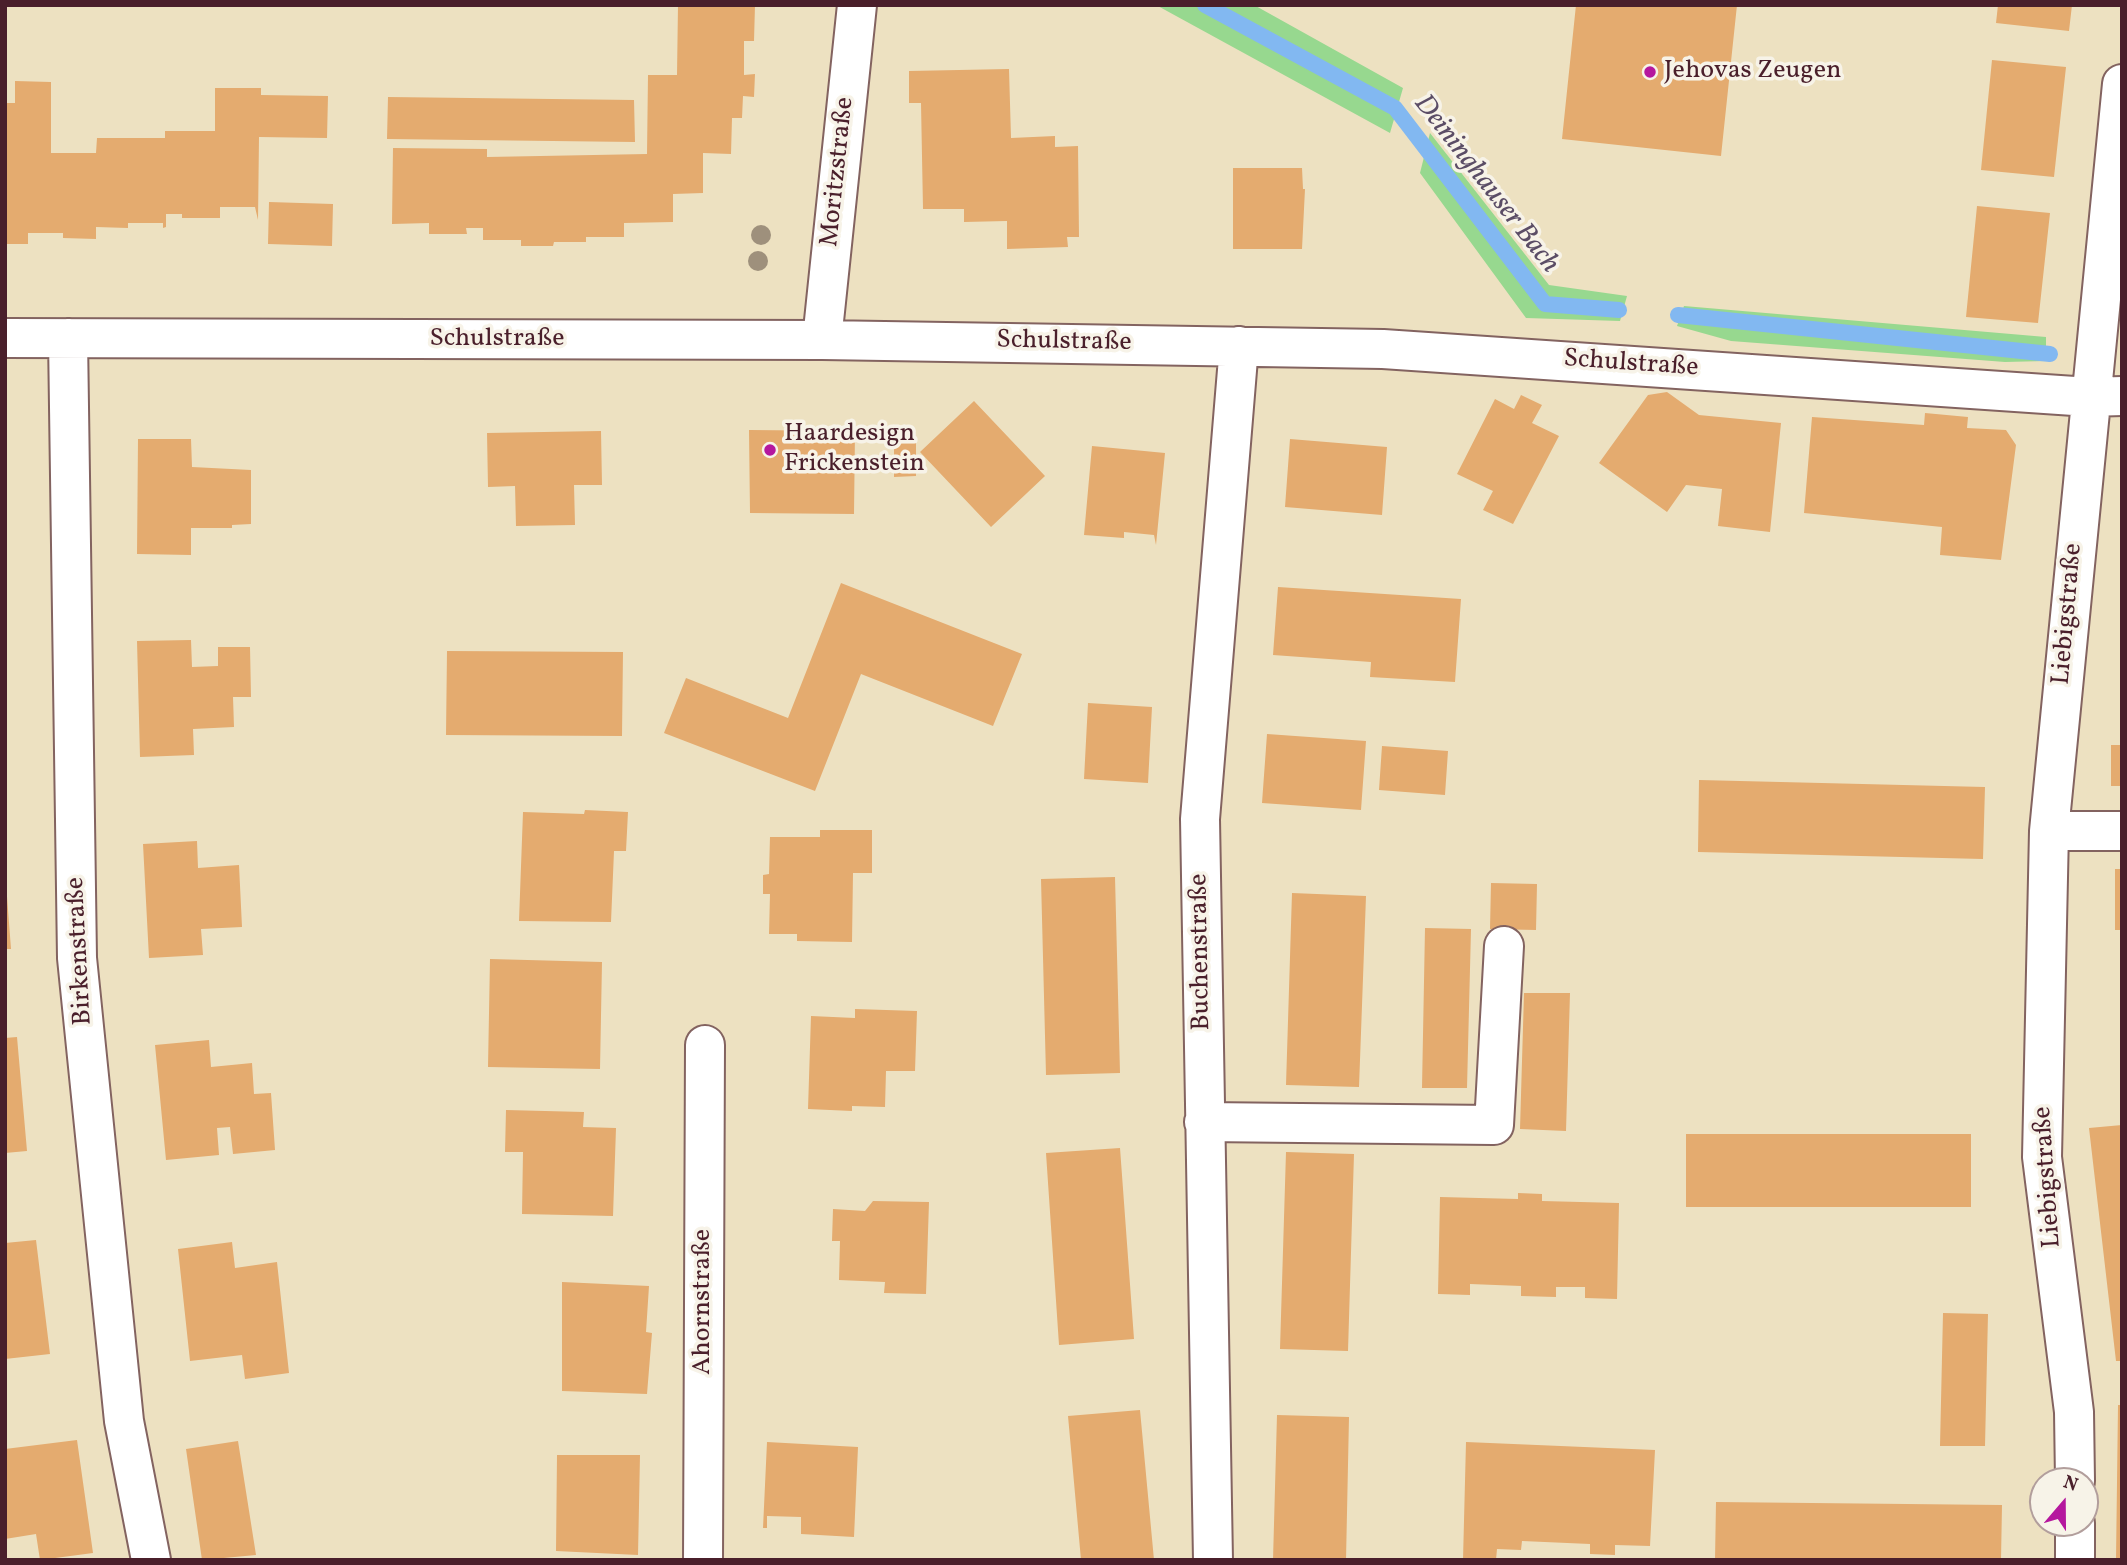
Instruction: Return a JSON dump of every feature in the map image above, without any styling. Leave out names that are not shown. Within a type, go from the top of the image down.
[{"type":"street","name":"Moritzstraße","points":[[822,340],[857,5]]},
{"type":"street","name":"Liebigstraße","points":[[2074,1467],[2074,1412],[2042,1157],[2049,831],[2105,396],[2122,84]]},
{"type":"street","name":"Schulstraße","points":[[5,338],[822,340],[1424,351],[2105,396]]},
{"type":"street","name":"Birkenstraße","points":[[68,338],[77,958],[124,1421],[151,1560]]},
{"type":"street","name":"Buchenstraße","points":[[1213,1560],[1200,819],[1239,346]]},
{"type":"street","points":[[2049,831],[2122,831]]},
{"type":"street","points":[[1204,1122],[1494,1125],[1504,946]]},
{"type":"street","name":"Ahornstraße","points":[[703,1560],[705,1045]]},
{"type":"street","points":[[2075,1537],[2075,1560]]},
{"type":"green space","points":[[1156,5],[1254,5],[1403,88],[1390,133]]},
{"type":"green space","points":[[1430,133],[1549,285],[1627,296],[1620,321],[1526,318],[1420,173]]},
{"type":"green space","points":[[1684,306],[2046,337],[2046,361],[2005,362],[1731,341],[1677,326]]},
{"type":"building","points":[[678,5],[755,5],[754,41],[744,41],[744,75],[755,74],[754,97],[743,96],[742,118],[732,118],[731,154],[703,153],[703,193],[673,194],[673,222],[624,223],[624,237],[586,237],[586,242],[554,242],[553,246],[521,246],[521,240],[483,240],[483,228],[466,228],[467,234],[429,234],[429,223],[392,224],[393,148],[487,149],[487,157],[647,154],[648,75],[677,75]]},
{"type":"building","name":"Jehovas Zeugen","points":[[1576,5],[1737,5],[1721,156],[1562,139]]},
{"type":"building","points":[[1998,5],[2072,5],[2069,31],[1996,23]]},
{"type":"building","points":[[1992,60],[2066,67],[2054,177],[1981,170]]},
{"type":"building","points":[[1009,69],[1011,138],[1055,136],[1055,147],[1078,146],[1079,237],[1067,237],[1068,247],[1007,249],[1007,221],[964,222],[964,209],[923,209],[921,103],[909,103],[909,71]]},
{"type":"building","points":[[15,81],[51,82],[51,153],[96,153],[97,138],[165,138],[165,131],[215,131],[215,88],[261,88],[261,95],[328,96],[327,138],[259,137],[258,220],[255,207],[220,207],[220,218],[182,218],[182,214],[166,214],[166,227],[163,228],[163,223],[128,223],[128,228],[96,227],[96,239],[63,238],[63,233],[28,233],[28,244],[5,244],[5,103],[15,103]]},
{"type":"building","points":[[388,97],[634,100],[635,142],[387,139]]},
{"type":"building","points":[[1233,168],[1302,168],[1305,189],[1302,249],[1233,249]]},
{"type":"building","points":[[269,202],[333,204],[332,246],[268,244]]},
{"type":"building","points":[[1977,206],[2050,213],[2038,323],[1966,317]]},
{"type":"building","points":[[1667,392],[1699,415],[1781,423],[1770,532],[1718,526],[1722,489],[1686,485],[1667,512],[1599,463],[1648,395]]},
{"type":"building","points":[[1521,395],[1542,405],[1532,423],[1559,436],[1513,524],[1483,510],[1493,491],[1457,474],[1495,399],[1514,409]]},
{"type":"building","points":[[974,401],[1045,476],[991,527],[920,452]]},
{"type":"building","points":[[1925,413],[1968,417],[1967,428],[2006,430],[2016,445],[2001,560],[1940,555],[1942,527],[1804,513],[1812,417],[1924,425]]},
{"type":"building","points":[[749,430],[855,431],[854,514],[750,513]]},
{"type":"building","points":[[601,431],[602,485],[574,485],[575,525],[516,526],[515,486],[488,487],[487,433]]},
{"type":"building","points":[[894,432],[916,432],[916,476],[894,477]]},
{"type":"building","points":[[138,439],[191,439],[192,467],[251,470],[251,524],[232,525],[232,528],[191,528],[191,555],[137,554]]},
{"type":"building","points":[[1290,439],[1387,447],[1382,515],[1285,507]]},
{"type":"building","points":[[1092,446],[1165,453],[1156,545],[1154,535],[1124,532],[1124,538],[1084,535]]},
{"type":"building","points":[[841,583],[1022,654],[993,726],[861,674],[815,791],[664,733],[686,678],[788,718]]},
{"type":"building","points":[[1278,587],[1461,599],[1455,682],[1370,677],[1371,662],[1273,655]]},
{"type":"building","points":[[191,640],[192,667],[218,666],[218,647],[250,647],[251,697],[233,697],[234,727],[193,729],[194,755],[140,757],[137,641]]},
{"type":"building","points":[[447,651],[623,652],[622,736],[446,735]]},
{"type":"building","points":[[1088,703],[1152,707],[1148,783],[1084,779]]},
{"type":"building","points":[[1267,734],[1366,741],[1361,810],[1262,803]]},
{"type":"building","points":[[2111,745],[2122,745],[2122,786],[2111,786]]},
{"type":"building","points":[[1382,746],[1448,751],[1445,795],[1379,790]]},
{"type":"building","points":[[1699,780],[1985,787],[1983,859],[1698,852]]},
{"type":"building","points":[[585,810],[628,812],[626,851],[614,851],[611,922],[519,921],[523,812],[584,814]]},
{"type":"building","points":[[820,830],[872,830],[872,873],[853,873],[852,942],[797,941],[797,934],[769,934],[770,894],[763,894],[763,875],[769,874],[770,837],[820,837]]},
{"type":"building","points":[[197,841],[198,868],[239,865],[242,927],[201,929],[203,955],[149,958],[143,844]]},
{"type":"building","points":[[2115,869],[2122,869],[2122,930],[2115,930]]},
{"type":"building","points":[[5,870],[11,949],[5,949]]},
{"type":"building","points":[[1115,877],[1120,1073],[1046,1075],[1041,879]]},
{"type":"building","points":[[1491,883],[1537,884],[1536,930],[1490,929]]},
{"type":"building","points":[[1292,893],[1366,896],[1359,1087],[1286,1085]]},
{"type":"building","points":[[1425,928],[1471,929],[1467,1088],[1422,1088]]},
{"type":"building","points":[[490,959],[602,962],[600,1069],[488,1067]]},
{"type":"building","points":[[1524,993],[1570,993],[1566,1131],[1520,1129]]},
{"type":"building","points":[[855,1009],[917,1011],[915,1071],[886,1071],[885,1107],[852,1106],[852,1111],[808,1109],[811,1016],[855,1018]]},
{"type":"building","points":[[17,1037],[27,1151],[5,1153],[5,1038]]},
{"type":"building","points":[[209,1040],[211,1067],[252,1063],[254,1094],[271,1093],[275,1150],[233,1154],[230,1127],[217,1128],[219,1155],[166,1160],[155,1045]]},
{"type":"building","points":[[506,1110],[584,1112],[583,1127],[616,1128],[613,1216],[522,1214],[523,1152],[505,1152]]},
{"type":"building","points":[[2122,1125],[2122,1361],[2116,1361],[2089,1128]]},
{"type":"building","points":[[1686,1134],[1971,1134],[1971,1207],[1686,1207]]},
{"type":"building","points":[[1120,1148],[1134,1339],[1059,1345],[1046,1153]]},
{"type":"building","points":[[1286,1152],[1354,1154],[1348,1351],[1280,1349]]},
{"type":"building","points":[[1518,1193],[1542,1194],[1542,1201],[1619,1203],[1617,1299],[1585,1298],[1585,1287],[1556,1287],[1556,1297],[1521,1296],[1521,1286],[1470,1284],[1470,1295],[1438,1294],[1440,1197],[1518,1199]]},
{"type":"building","points":[[873,1201],[929,1202],[926,1294],[884,1293],[885,1282],[839,1280],[840,1241],[832,1241],[833,1209],[865,1211]]},
{"type":"building","points":[[36,1240],[50,1354],[5,1359],[5,1243]]},
{"type":"building","points":[[232,1242],[235,1268],[277,1262],[289,1373],[245,1379],[242,1355],[190,1361],[178,1249]]},
{"type":"building","points":[[562,1282],[649,1286],[646,1332],[652,1333],[647,1394],[562,1391]]},
{"type":"building","points":[[1943,1313],[1988,1314],[1985,1446],[1940,1446]]},
{"type":"building","points":[[2118,1405],[2122,1405],[2122,1560],[2116,1560]]},
{"type":"building","points":[[1140,1410],[1154,1560],[1081,1560],[1068,1416]]},
{"type":"building","points":[[1277,1415],[1349,1417],[1346,1560],[1273,1560]]},
{"type":"building","points":[[77,1440],[93,1553],[40,1560],[36,1534],[5,1539],[5,1449]]},
{"type":"building","points":[[238,1441],[256,1555],[202,1560],[186,1449]]},
{"type":"building","points":[[767,1442],[858,1447],[854,1537],[801,1534],[801,1517],[767,1516],[767,1528],[763,1528]]},
{"type":"building","points":[[1466,1442],[1655,1450],[1650,1546],[1615,1545],[1615,1555],[1590,1554],[1590,1544],[1522,1541],[1521,1550],[1497,1549],[1496,1560],[1463,1560]]},
{"type":"building","points":[[557,1455],[640,1455],[638,1555],[556,1551]]},
{"type":"building","points":[[1716,1502],[2002,1505],[2001,1560],[1715,1560]]},
{"type":"waterway","name":"Deininghauser Bach","points":[[1205,5],[1395,108],[1545,304],[1619,310]]},
{"type":"waterway","name":"Deininghauser Bach","points":[[1678,315],[2050,354]]},
{"type":"place","name":"Jehovas Zeugen","points":[[1650,72]]},
{"type":"place","name":"Haardesign Frickenstein","points":[[770,450]]}]
